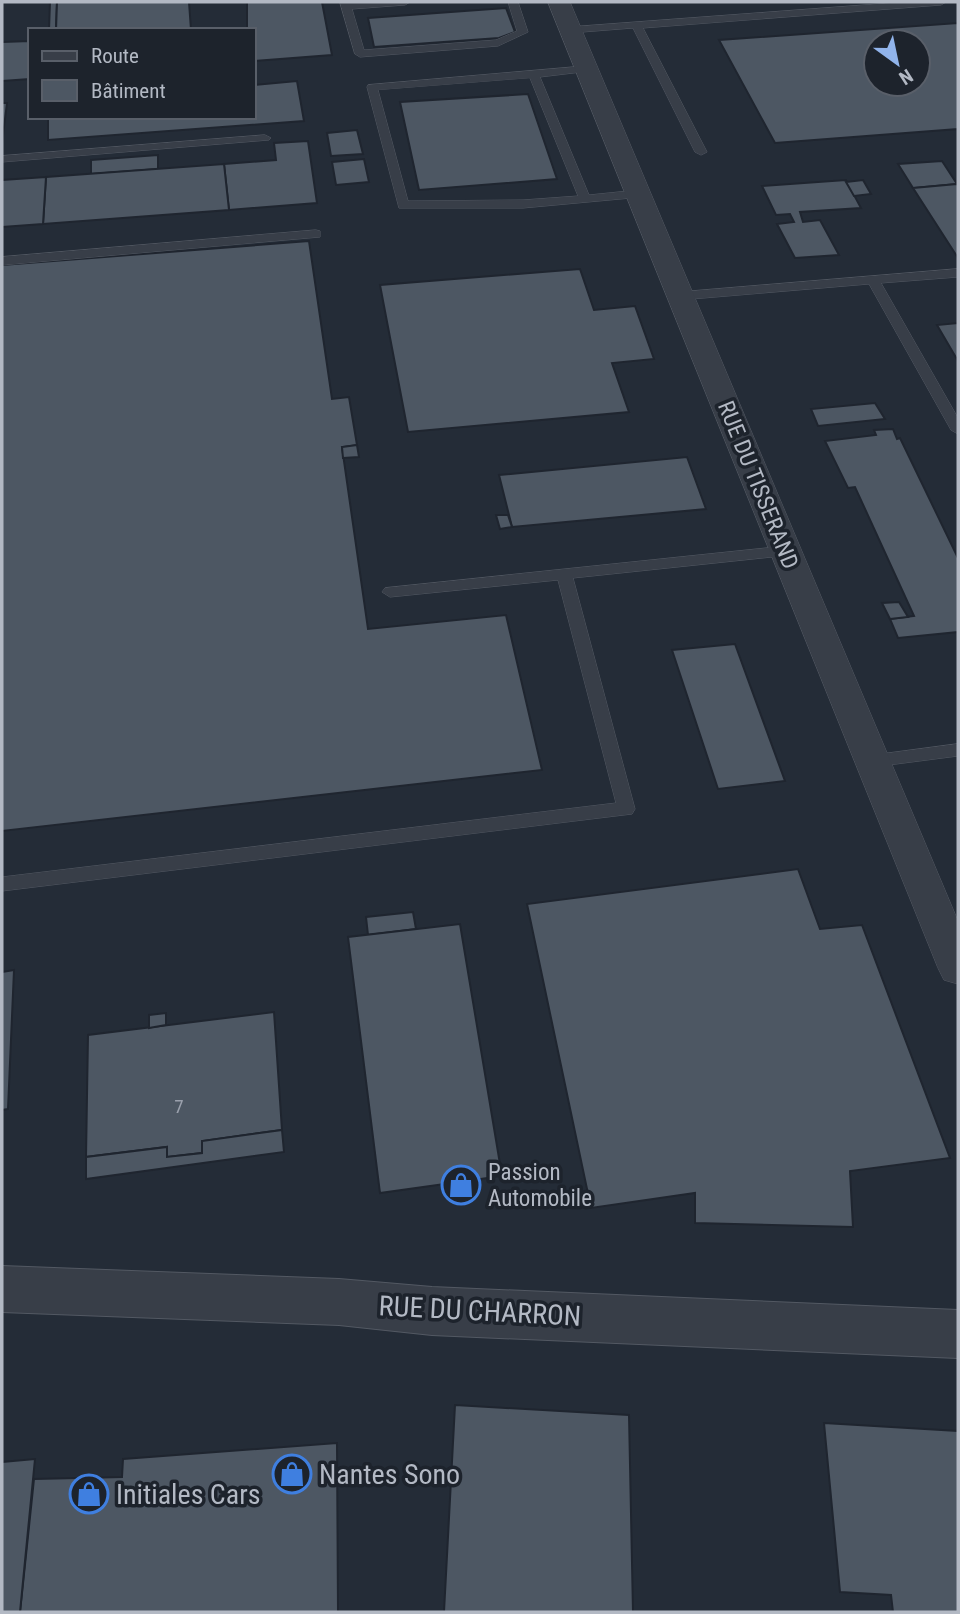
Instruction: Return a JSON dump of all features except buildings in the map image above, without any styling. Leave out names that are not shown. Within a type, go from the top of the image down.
[{"type":"street","name":"RUE DU TISSERAND","points":[[559,2],[958,968]]},
{"type":"street","name":"RUE DU CHARRON","points":[[2,1289],[340,1302],[432,1311],[958,1334]]},
{"type":"lane","points":[[405,2],[346,4],[360,54],[498,43],[523,32],[513,2]]},
{"type":"lane","points":[[570,30],[941,2]]},
{"type":"lane","points":[[637,25],[701,152]]},
{"type":"lane","points":[[586,69],[372,87],[403,205],[523,204],[638,194]]},
{"type":"lane","points":[[534,74],[585,199]]},
{"type":"lane","points":[[2,159],[265,138]]},
{"type":"lane","points":[[2,261],[316,234]]},
{"type":"lane","points":[[680,296],[958,273]]},
{"type":"lane","points":[[873,280],[958,429]]},
{"type":"lane","points":[[390,592],[786,551]]},
{"type":"lane","points":[[2,884],[626,809],[564,574]]},
{"type":"lane","points":[[873,761],[958,750]]},
{"type":"place","name":"Passion Automobile","points":[[461,1185]]},
{"type":"place","name":"Nantes Sono","points":[[292,1474]]},
{"type":"place","name":"Initiales Cars","points":[[89,1494]]}]
